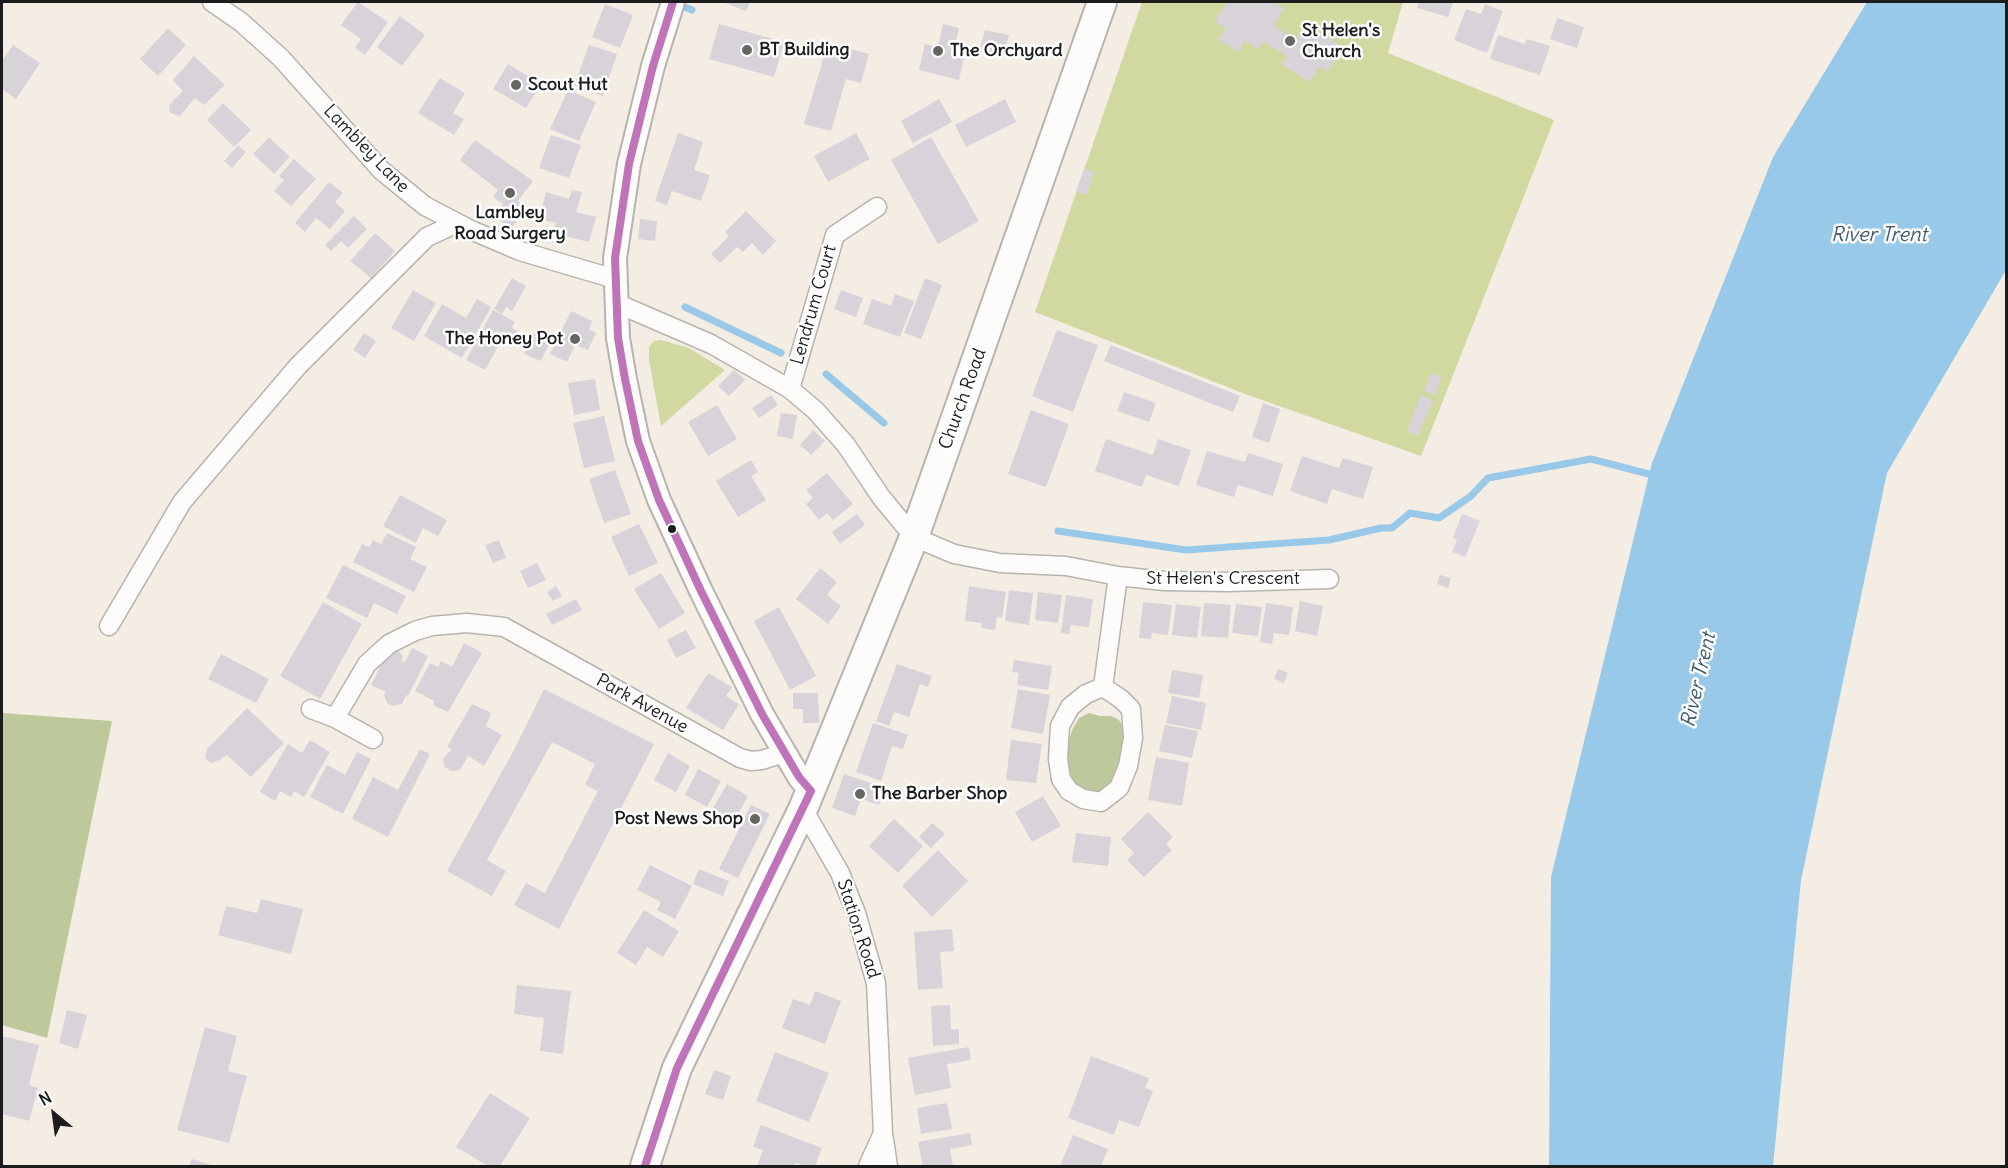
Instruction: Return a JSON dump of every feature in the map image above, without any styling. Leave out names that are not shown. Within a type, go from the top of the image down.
[{"type":"main road","name":"Church Road","points":[[645,1167],[677,1068],[807,800],[914,537],[1102,2]]},
{"type":"street","name":"Lambley Lane","points":[[212,2],[241,22],[282,58],[381,170],[425,206],[520,251],[615,269]]},
{"type":"street","points":[[671,7],[653,66],[629,164],[615,269],[618,338],[638,441],[659,500],[701,591],[762,714],[798,777],[807,800]]},
{"type":"street","name":"Lendrum Court","points":[[789,389],[835,235],[877,207]]},
{"type":"street","points":[[109,626],[182,502],[298,366],[427,237],[457,223]]},
{"type":"street","points":[[616,303],[711,344],[789,389],[815,410],[846,445],[880,497],[914,537]]},
{"type":"street","name":"St Helen's Crescent","points":[[914,537],[954,554],[1000,563],[1066,566],[1118,576],[1164,581],[1329,579]]},
{"type":"street","points":[[1103,687],[1118,576]]},
{"type":"street","name":"Park Avenue","points":[[335,718],[367,664],[389,644],[414,631],[432,626],[467,623],[504,627],[740,758],[751,761],[762,760],[784,753]]},
{"type":"street","points":[[1103,687],[1121,699],[1131,710],[1133,738],[1128,766],[1119,788],[1101,802],[1083,799],[1069,791],[1061,779],[1058,759],[1060,726],[1070,707],[1086,694],[1103,687]]},
{"type":"street","points":[[311,709],[335,718],[373,739]]},
{"type":"street","name":"Station Road","points":[[807,800],[856,913],[876,983],[883,1133],[888,1167]]},
{"type":"street","points":[[868,1167],[883,1133]]},
{"type":"shaded area","points":[[1462,514],[1480,521],[1465,557],[1452,552],[1457,540],[1453,538]]},
{"type":"green space","points":[[1142,2],[1403,2],[1388,53],[1554,120],[1421,456],[1248,395],[1035,312]]},
{"type":"green space","points":[[661,340],[689,348],[725,370],[661,426],[649,360],[649,347],[654,341]]},
{"type":"green space","points":[[2,713],[112,721],[47,1038],[2,1025]]},
{"type":"green space","points":[[1089,713],[1111,716],[1119,720],[1125,731],[1119,774],[1098,792],[1076,788],[1070,772],[1067,745],[1079,718]]},
{"type":"water","name":"River Trent","points":[[1867,2],[2006,2],[2006,270],[1887,473],[1801,880],[1773,1166],[1549,1166],[1551,877],[1652,463],[1773,157]]},
{"type":"building","points":[[358,2],[388,22],[365,55],[355,48],[361,39],[341,25]]},
{"type":"building","points":[[723,2],[750,2],[746,11]]},
{"type":"building","name":"St Helen's Church","points":[[1227,2],[1273,2],[1284,8],[1274,26],[1296,40],[1305,24],[1343,47],[1328,72],[1320,66],[1310,82],[1282,65],[1287,56],[1263,42],[1259,49],[1245,41],[1239,52],[1219,40],[1226,28],[1215,22]]},
{"type":"building","points":[[1419,2],[1453,2],[1448,17],[1417,8]]},
{"type":"building","points":[[605,4],[633,15],[620,48],[592,37]]},
{"type":"building","points":[[1485,4],[1503,11],[1487,53],[1454,40],[1466,9],[1481,14]]},
{"type":"building","points":[[400,16],[425,35],[402,66],[377,47]]},
{"type":"building","points":[[1557,18],[1584,27],[1577,48],[1550,39]]},
{"type":"building","name":"BT Building","points":[[719,24],[784,42],[774,77],[709,59]]},
{"type":"building","name":"The Orchyard","points":[[943,24],[959,28],[953,54],[964,57],[959,80],[919,70],[925,44],[938,47]]},
{"type":"building","points":[[168,28],[186,45],[158,76],[140,59]]},
{"type":"building","points":[[985,30],[1009,35],[1003,58],[979,52]]},
{"type":"building","points":[[1498,35],[1525,44],[1527,39],[1550,46],[1540,75],[1490,59]]},
{"type":"building","points":[[828,43],[869,54],[861,83],[846,79],[831,131],[804,124]]},
{"type":"building","points":[[13,45],[40,63],[16,99],[2,89],[2,61]]},
{"type":"building","points":[[589,45],[617,54],[603,96],[574,86]]},
{"type":"building","points":[[194,56],[225,85],[204,105],[195,98],[180,116],[170,113],[169,105],[183,91],[173,80]]},
{"type":"building","points":[[508,64],[541,84],[526,108],[493,89]]},
{"type":"building","points":[[440,78],[465,93],[453,113],[464,119],[454,135],[418,113]]},
{"type":"building","points":[[568,90],[596,102],[579,141],[550,129]]},
{"type":"building","points":[[939,99],[952,122],[913,143],[901,121]]},
{"type":"building","points":[[1005,99],[1016,122],[966,147],[955,125]]},
{"type":"building","points":[[223,103],[251,130],[234,147],[207,120]]},
{"type":"building","points":[[678,133],[703,142],[694,170],[710,175],[701,201],[672,191],[667,205],[655,201]]},
{"type":"building","points":[[856,133],[870,159],[828,182],[814,156]]},
{"type":"building","points":[[551,135],[581,145],[569,178],[539,168]]},
{"type":"building","points":[[269,137],[290,157],[274,174],[253,154]]},
{"type":"building","points":[[931,137],[979,221],[938,244],[891,160]]},
{"type":"building","name":"Lambley Road Surgery","points":[[475,140],[533,181],[518,201],[527,207],[511,229],[494,216],[503,204],[493,197],[498,190],[460,160]]},
{"type":"building","points":[[238,145],[246,152],[232,168],[224,161]]},
{"type":"building","points":[[294,159],[316,179],[291,206],[274,191],[284,180],[279,176]]},
{"type":"building","points":[[1084,169],[1094,172],[1087,195],[1076,191]]},
{"type":"building","points":[[329,182],[343,193],[335,202],[345,211],[330,229],[316,218],[305,232],[295,223]]},
{"type":"building","points":[[572,190],[582,192],[576,212],[596,217],[589,242],[553,233],[556,223],[539,219],[546,192],[569,199]]},
{"type":"building","points":[[746,211],[776,241],[763,255],[752,243],[743,252],[737,247],[720,263],[711,254],[729,236],[725,232]]},
{"type":"building","points":[[354,216],[367,229],[348,248],[341,241],[331,251],[325,245]]},
{"type":"building","points":[[640,219],[657,221],[655,241],[638,239]]},
{"type":"building","points":[[375,233],[395,251],[371,278],[350,261]]},
{"type":"building","points":[[512,278],[526,286],[512,311],[506,307],[502,314],[494,309]]},
{"type":"building","points":[[925,278],[942,285],[921,339],[904,333]]},
{"type":"building","points":[[413,290],[436,303],[414,341],[391,328]]},
{"type":"building","points":[[841,290],[863,298],[856,317],[834,309]]},
{"type":"building","points":[[895,294],[914,301],[900,337],[863,324],[872,299],[891,306]]},
{"type":"building","points":[[477,299],[491,307],[462,358],[424,336],[442,304],[466,318]]},
{"type":"building","points":[[493,310],[515,322],[512,328],[519,332],[512,347],[501,341],[485,370],[466,360]]},
{"type":"building","name":"The Honey Pot","points":[[571,311],[592,321],[589,329],[596,333],[588,350],[575,345],[567,362],[550,354]]},
{"type":"building","points":[[535,330],[552,338],[541,361],[524,354]]},
{"type":"building","points":[[1057,330],[1098,345],[1073,412],[1032,396]]},
{"type":"building","points":[[364,333],[376,341],[365,358],[353,350]]},
{"type":"building","points":[[1111,345],[1240,396],[1233,412],[1104,361]]},
{"type":"building","points":[[734,370],[745,380],[729,396],[718,386]]},
{"type":"building","points":[[1431,373],[1442,377],[1435,395],[1424,391]]},
{"type":"building","points":[[595,379],[600,410],[574,415],[568,383]]},
{"type":"building","points":[[1124,392],[1156,403],[1149,422],[1117,411]]},
{"type":"building","points":[[771,395],[778,405],[759,418],[752,408]]},
{"type":"building","points":[[1421,395],[1433,400],[1418,436],[1407,431]]},
{"type":"building","points":[[1263,403],[1280,409],[1269,443],[1252,437]]},
{"type":"building","points":[[717,405],[737,439],[708,456],[688,422]]},
{"type":"building","points":[[1031,410],[1069,424],[1046,487],[1008,474]]},
{"type":"building","points":[[781,413],[797,415],[793,439],[777,436]]},
{"type":"building","points":[[604,416],[615,461],[584,468],[573,423]]},
{"type":"building","points":[[813,430],[825,441],[811,455],[800,445]]},
{"type":"building","points":[[1106,439],[1153,455],[1158,439],[1191,450],[1179,486],[1146,475],[1142,487],[1095,471]]},
{"type":"building","points":[[1207,451],[1245,462],[1248,453],[1283,464],[1273,496],[1238,485],[1234,497],[1196,485]]},
{"type":"building","points":[[1302,456],[1339,468],[1343,458],[1373,467],[1363,499],[1332,489],[1327,504],[1290,491]]},
{"type":"building","points":[[751,460],[758,472],[751,476],[766,500],[738,517],[716,481]]},
{"type":"building","points":[[615,470],[631,514],[604,523],[589,479]]},
{"type":"building","points":[[827,473],[853,504],[833,520],[827,513],[819,520],[806,504],[813,498],[806,490]]},
{"type":"building","points":[[400,495],[447,520],[438,536],[423,528],[416,543],[383,526]]},
{"type":"building","points":[[857,514],[865,525],[840,544],[832,532]]},
{"type":"building","points":[[639,524],[658,563],[629,576],[611,537]]},
{"type":"building","points":[[387,533],[416,547],[410,559],[427,567],[414,592],[353,562],[362,544],[369,547],[373,540],[381,544]]},
{"type":"building","points":[[1462,538],[1470,542],[1466,554],[1457,551]]},
{"type":"building","points":[[499,540],[506,558],[493,563],[485,545]]},
{"type":"building","points":[[537,563],[546,580],[528,588],[520,571]]},
{"type":"building","points":[[343,565],[406,596],[397,614],[374,603],[367,618],[326,598]]},
{"type":"building","points":[[820,568],[837,582],[827,595],[841,606],[828,624],[796,599]]},
{"type":"building","points":[[661,573],[685,613],[659,629],[634,589]]},
{"type":"building","points":[[1440,575],[1451,578],[1448,588],[1437,584]]},
{"type":"building","points":[[556,586],[562,596],[553,601],[547,592]]},
{"type":"building","points":[[969,586],[1006,592],[1002,618],[997,617],[995,630],[981,628],[982,623],[965,621]]},
{"type":"building","points":[[1009,590],[1033,593],[1029,625],[1005,621]]},
{"type":"building","points":[[1038,592],[1062,595],[1058,623],[1035,620]]},
{"type":"building","points":[[1066,595],[1093,599],[1089,627],[1071,625],[1069,634],[1061,633]]},
{"type":"building","points":[[576,599],[582,610],[552,625],[546,614]]},
{"type":"building","points":[[1300,601],[1323,606],[1317,636],[1295,631]]},
{"type":"building","points":[[323,602],[362,624],[320,699],[280,676]]},
{"type":"building","points":[[1143,602],[1172,605],[1168,635],[1152,633],[1151,639],[1139,638]]},
{"type":"building","points":[[1204,603],[1231,605],[1228,638],[1201,636]]},
{"type":"building","points":[[1266,603],[1293,607],[1289,635],[1274,633],[1272,644],[1260,642]]},
{"type":"building","points":[[1176,604],[1201,607],[1197,638],[1172,635]]},
{"type":"building","points":[[1236,604],[1262,607],[1258,636],[1232,633]]},
{"type":"building","points":[[779,607],[816,676],[790,690],[754,621]]},
{"type":"building","points":[[686,630],[696,648],[676,658],[667,640]]},
{"type":"building","points":[[464,643],[482,653],[448,712],[433,705],[434,701],[415,691],[430,663],[438,667],[441,661],[452,667]]},
{"type":"building","points":[[412,648],[428,656],[408,696],[406,695],[402,704],[393,706],[387,703],[384,695],[386,692],[371,685],[387,653],[396,650],[403,657],[401,661],[405,662]]},
{"type":"building","points":[[221,654],[269,679],[256,703],[208,679]]},
{"type":"building","points":[[1014,660],[1052,666],[1048,690],[1017,685],[1019,673],[1012,672]]},
{"type":"building","points":[[897,664],[932,676],[928,687],[920,684],[909,717],[894,712],[889,726],[876,721]]},
{"type":"building","points":[[1278,669],[1288,673],[1284,683],[1274,679]]},
{"type":"building","points":[[1172,670],[1203,675],[1199,698],[1168,693]]},
{"type":"building","points":[[708,673],[732,687],[726,696],[739,704],[723,730],[686,708]]},
{"type":"building","points":[[544,689],[654,744],[559,929],[514,905],[526,883],[545,893],[598,791],[585,785],[595,764],[552,742],[487,860],[506,871],[492,896],[447,871],[515,748]]},
{"type":"building","points":[[1018,689],[1050,695],[1043,734],[1011,728]]},
{"type":"building","points":[[793,693],[818,693],[819,723],[803,723],[803,709],[793,709]]},
{"type":"building","points":[[1172,696],[1206,703],[1201,730],[1166,723]]},
{"type":"building","points":[[472,704],[491,713],[486,726],[502,735],[484,766],[468,756],[460,770],[451,771],[444,766],[443,759],[452,749],[447,747]]},
{"type":"building","points":[[247,708],[284,743],[251,777],[227,755],[211,763],[205,758],[207,749]]},
{"type":"building","points":[[873,723],[908,735],[903,749],[892,746],[881,781],[856,772]]},
{"type":"building","points":[[1165,725],[1198,731],[1192,758],[1159,751]]},
{"type":"building","points":[[310,740],[330,752],[304,797],[294,791],[291,797],[280,791],[275,801],[260,792],[288,744],[302,753]]},
{"type":"building","points":[[1011,740],[1042,744],[1036,783],[1006,780]]},
{"type":"building","points":[[420,749],[430,754],[388,837],[352,819],[373,777],[398,790]]},
{"type":"building","points":[[357,752],[371,759],[343,814],[310,797],[327,765],[345,775]]},
{"type":"building","points":[[668,753],[690,766],[676,792],[654,780]]},
{"type":"building","points":[[1156,757],[1189,763],[1182,806],[1148,800]]},
{"type":"building","points":[[698,769],[721,781],[707,807],[685,795]]},
{"type":"building","name":"The Barber Shop","points":[[844,774],[885,788],[879,805],[861,799],[855,816],[832,808]]},
{"type":"building","points":[[727,784],[748,796],[734,822],[712,810]]},
{"type":"building","points":[[1043,796],[1061,826],[1032,842],[1015,812]]},
{"type":"building","points":[[751,805],[770,814],[738,878],[719,869]]},
{"type":"building","points":[[1148,812],[1173,837],[1166,844],[1172,850],[1144,877],[1127,860],[1134,853],[1121,839]]},
{"type":"building","points":[[894,819],[923,846],[898,873],[869,846]]},
{"type":"building","points":[[932,823],[945,834],[931,848],[919,837]]},
{"type":"building","points":[[1076,833],[1111,837],[1108,866],[1072,862]]},
{"type":"building","points":[[938,850],[968,881],[932,917],[902,886]]},
{"type":"building","points":[[650,865],[692,886],[675,919],[657,910],[661,902],[637,890]]},
{"type":"building","points":[[699,869],[729,881],[723,896],[693,884]]},
{"type":"building","points":[[261,899],[303,909],[291,954],[218,935],[226,906],[257,913]]},
{"type":"building","points":[[644,910],[679,931],[663,957],[647,947],[636,965],[617,953]]},
{"type":"building","points":[[952,929],[954,951],[940,952],[943,988],[918,990],[914,932]]},
{"type":"building","points":[[517,985],[571,991],[563,1054],[540,1051],[544,1018],[514,1014]]},
{"type":"building","points":[[815,991],[841,1001],[825,1044],[782,1028],[793,999],[810,1005]]},
{"type":"building","points":[[950,1005],[951,1030],[959,1029],[959,1044],[933,1046],[931,1006]]},
{"type":"building","points":[[67,1010],[87,1015],[78,1049],[59,1043]]},
{"type":"building","points":[[205,1027],[237,1036],[228,1071],[247,1076],[229,1143],[177,1130]]},
{"type":"building","points":[[2,1036],[39,1045],[29,1085],[38,1088],[29,1121],[2,1114]]},
{"type":"building","points":[[969,1047],[971,1060],[947,1064],[951,1088],[915,1095],[908,1058]]},
{"type":"building","points":[[775,1052],[829,1073],[809,1122],[756,1101]]},
{"type":"building","points":[[1091,1056],[1149,1078],[1145,1088],[1153,1091],[1139,1127],[1119,1120],[1114,1135],[1068,1118]]},
{"type":"building","points":[[714,1070],[731,1076],[723,1100],[705,1094]]},
{"type":"building","points":[[490,1093],[530,1118],[500,1166],[488,1166],[456,1147]]},
{"type":"building","points":[[947,1103],[952,1129],[921,1134],[917,1108]]},
{"type":"building","points":[[761,1125],[822,1148],[815,1166],[796,1163],[795,1166],[757,1166],[763,1150],[753,1147]]},
{"type":"building","points":[[970,1133],[972,1145],[950,1149],[953,1166],[923,1166],[918,1142]]},
{"type":"building","points":[[1073,1135],[1108,1149],[1101,1166],[1060,1166]]},
{"type":"building","points":[[192,1159],[215,1166],[189,1166]]},
{"type":"waterway","points":[[675,3],[692,10]]},
{"type":"waterway","points":[[685,307],[781,353]]},
{"type":"waterway","points":[[826,374],[884,423]]},
{"type":"waterway","points":[[1058,531],[1186,550],[1329,540],[1381,528],[1392,528],[1410,513],[1439,518],[1471,496],[1488,478],[1591,459],[1656,474]]},
{"type":"transit line","points":[[645,1166],[677,1068],[811,791],[799,777],[762,714],[659,500],[638,441],[625,379],[618,338],[615,258],[629,164],[653,66],[673,2]]},
{"type":"place","name":"St Helen's Church","points":[[1290,41]]},
{"type":"place","name":"BT Building","points":[[747,50]]},
{"type":"place","name":"The Orchyard","points":[[938,51]]},
{"type":"place","name":"Scout Hut","points":[[516,85]]},
{"type":"place","name":"Lambley Road Surgery","points":[[510,193]]},
{"type":"place","name":"The Honey Pot","points":[[575,339]]},
{"type":"place","name":"The Barber Shop","points":[[860,794]]},
{"type":"place","name":"Post News Shop","points":[[755,819]]}]
